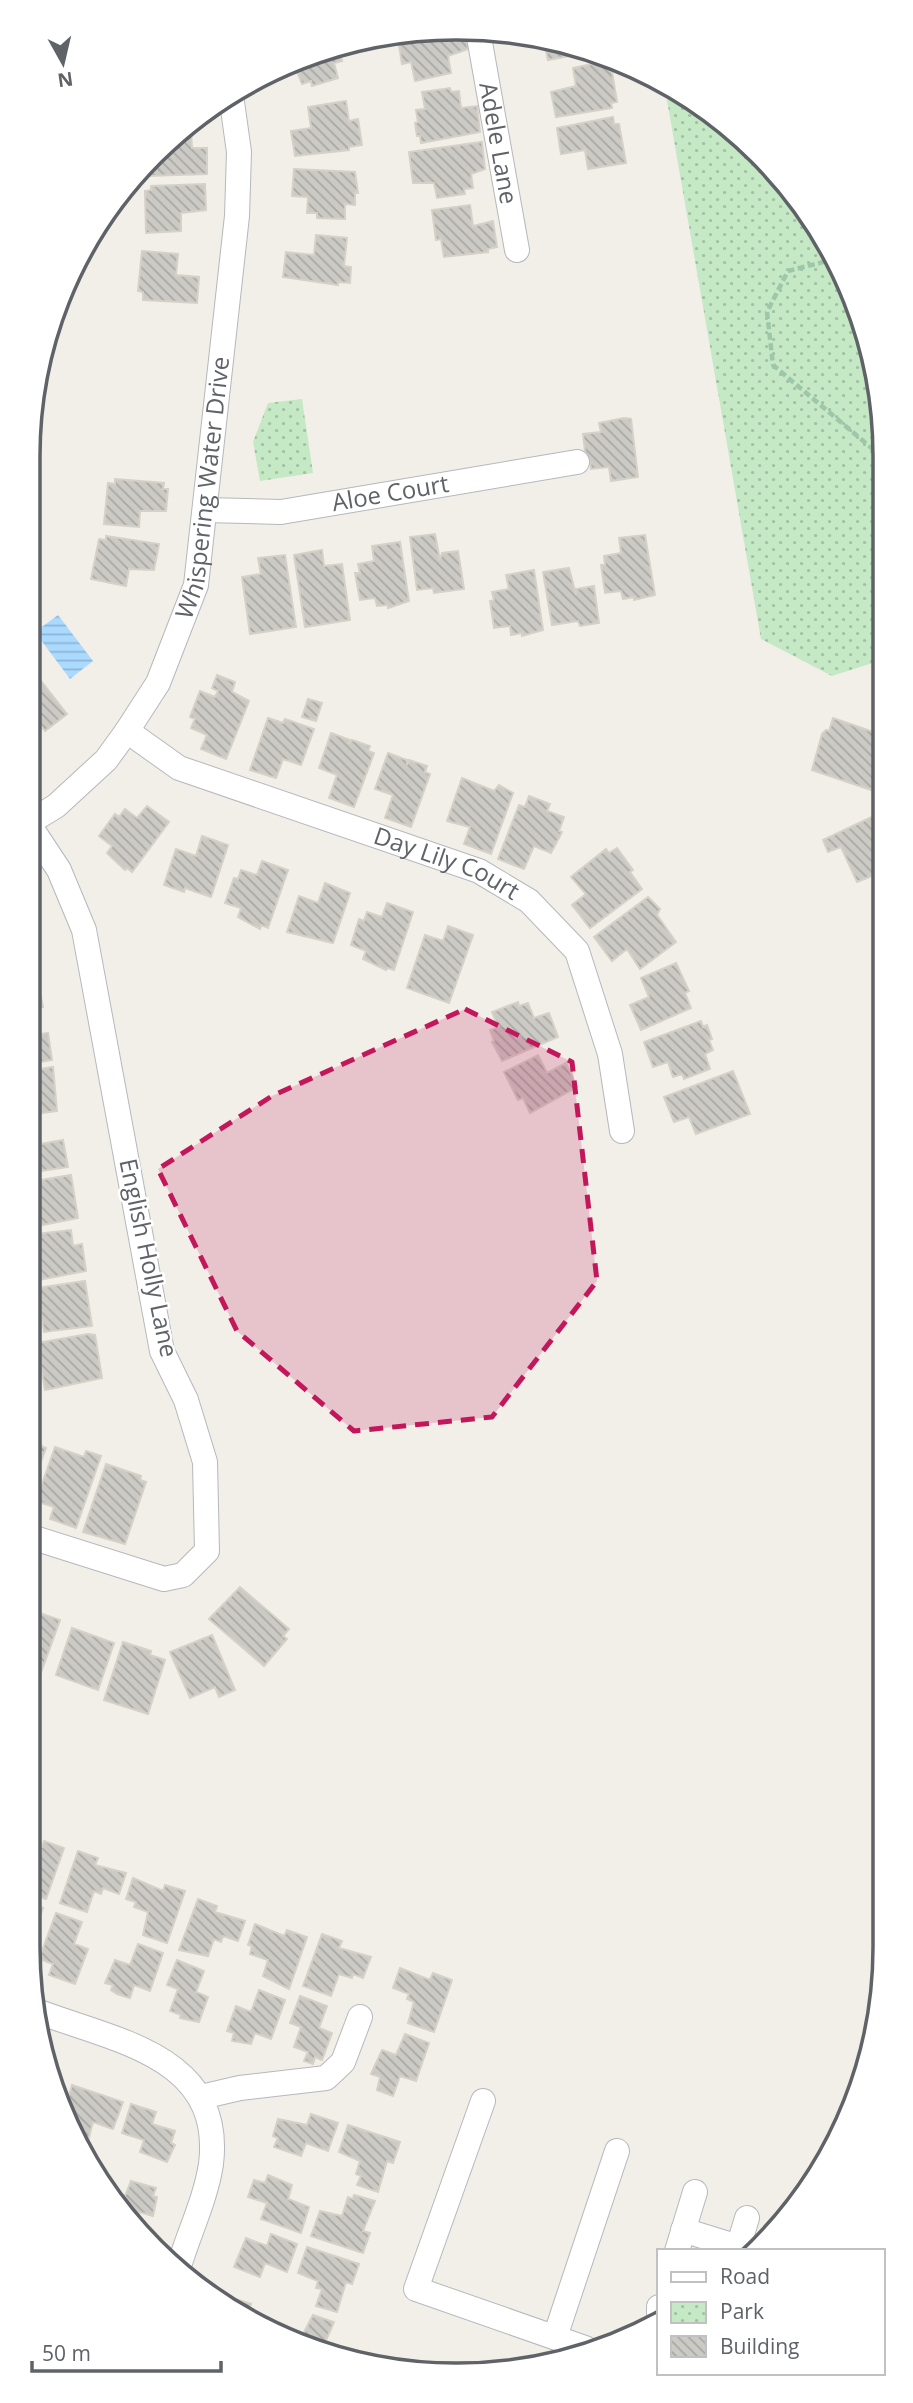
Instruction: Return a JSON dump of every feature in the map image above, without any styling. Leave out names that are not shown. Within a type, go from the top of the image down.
[{"type":"street","name":"Adele Lane","points":[[480,41],[517,250]]},
{"type":"street","name":"Whispering Water Drive","points":[[40,816],[56,806],[106,760],[127,731],[159,683],[197,585],[237,216],[239,152],[232,105]]},
{"type":"street","name":"Aloe Court","points":[[205,510],[282,512],[577,462]]},
{"type":"street","name":"Day Lily Court","points":[[127,731],[178,768],[479,871],[529,901],[578,951],[610,1054],[622,1131]]},
{"type":"street","name":"English Holly Lane","points":[[40,841],[60,870],[84,930],[162,1351],[186,1399],[205,1462],[207,1550],[183,1575],[164,1579],[40,1540]]},
{"type":"street","points":[[46,2015],[146,2051],[177,2068],[201,2097],[213,2128],[211,2166],[181,2258]]},
{"type":"street","points":[[201,2097],[240,2088],[326,2078],[343,2062],[360,2018]]},
{"type":"street","points":[[483,2101],[416,2289],[577,2345]]},
{"type":"street","points":[[555,2337],[617,2151]]},
{"type":"street","points":[[695,2192],[680,2240],[737,2249],[747,2218]]},
{"type":"path","points":[[824,262],[788,271],[768,312],[773,365],[873,449]]},
{"type":"highlighted area","points":[[465,1009],[572,1062],[597,1281],[492,1417],[354,1431],[237,1331],[158,1169],[272,1096]]},
{"type":"green space","points":[[666,97],[710,126],[751,162],[803,225],[841,297],[865,375],[873,456],[873,663],[832,676],[761,639]]},
{"type":"green space","points":[[302,399],[313,473],[260,481],[253,442],[268,403]]},
{"type":"water","points":[[58,615],[93,661],[70,679],[40,639],[40,628]]},
{"type":"building","points":[[467,40],[468,49],[448,56],[451,73],[415,81],[411,62],[402,64],[399,44]]},
{"type":"building","points":[[546,50],[570,56],[548,60]]},
{"type":"building","points":[[341,56],[342,61],[334,63],[338,78],[312,86],[311,81],[302,84],[297,72]]},
{"type":"building","points":[[594,63],[612,70],[617,102],[611,103],[612,108],[556,117],[551,92],[576,86],[573,68]]},
{"type":"building","points":[[450,88],[451,92],[459,91],[461,108],[477,106],[480,132],[421,143],[415,123],[418,122],[416,110],[425,109],[422,92]]},
{"type":"building","points":[[346,101],[349,121],[358,119],[362,145],[349,147],[349,150],[295,156],[291,131],[311,128],[308,107]]},
{"type":"building","points":[[613,117],[614,124],[619,124],[626,163],[588,169],[585,150],[561,154],[557,128]]},
{"type":"building","points":[[191,136],[192,148],[207,148],[207,174],[149,176]]},
{"type":"building","points":[[482,142],[485,169],[471,174],[473,188],[464,189],[465,194],[437,198],[434,183],[413,183],[409,152]]},
{"type":"building","points":[[294,169],[355,172],[358,193],[355,193],[355,205],[345,204],[345,219],[317,218],[317,213],[307,213],[308,197],[292,196]]},
{"type":"building","points":[[205,184],[206,210],[181,213],[181,231],[146,233],[145,191],[151,190],[151,186]]},
{"type":"building","points":[[470,205],[473,226],[493,221],[497,247],[488,249],[488,252],[444,257],[441,239],[436,240],[432,210]]},
{"type":"building","points":[[316,235],[347,238],[344,266],[351,267],[350,283],[338,282],[338,285],[283,277],[286,252],[314,255]]},
{"type":"building","points":[[142,251],[178,254],[176,275],[199,277],[197,303],[143,300],[143,292],[138,291]]},
{"type":"building","points":[[631,419],[638,477],[611,481],[609,467],[591,469],[590,461],[586,461],[583,434],[601,432],[599,423]]},
{"type":"building","points":[[115,479],[164,483],[163,489],[168,489],[166,511],[140,511],[139,527],[104,524],[108,483],[115,484]]},
{"type":"building","points":[[435,534],[440,560],[442,553],[458,551],[464,589],[434,593],[433,588],[417,590],[410,537]]},
{"type":"building","points":[[645,535],[655,595],[634,600],[634,597],[623,599],[621,591],[605,593],[601,565],[605,565],[604,556],[621,553],[619,538]]},
{"type":"building","points":[[106,536],[159,544],[154,570],[129,569],[126,586],[91,579],[99,539],[106,540]]},
{"type":"building","points":[[400,542],[409,601],[388,608],[388,605],[377,606],[375,598],[360,600],[355,573],[360,573],[358,564],[374,561],[372,546]]},
{"type":"building","points":[[322,550],[324,566],[342,564],[350,620],[305,627],[294,555]]},
{"type":"building","points":[[285,555],[296,627],[250,634],[242,577],[261,574],[258,558]]},
{"type":"building","points":[[569,568],[576,595],[576,589],[594,586],[599,623],[580,626],[578,621],[552,625],[543,572]]},
{"type":"building","points":[[534,570],[543,630],[522,636],[522,633],[511,635],[510,626],[494,628],[490,601],[494,600],[492,592],[509,589],[506,575]]},
{"type":"building","points":[[217,675],[235,682],[232,692],[249,701],[226,759],[201,749],[207,735],[191,728],[195,719],[190,717],[200,691],[215,697],[218,691],[212,688]]},
{"type":"building","points":[[40,680],[67,714],[45,731],[40,724]]},
{"type":"building","points":[[308,699],[322,703],[316,721],[302,717]]},
{"type":"building","points":[[268,718],[283,723],[285,719],[314,729],[301,765],[283,759],[276,778],[250,770]]},
{"type":"building","points":[[833,718],[873,732],[871,790],[812,770],[822,734],[826,730],[829,731]]},
{"type":"building","points":[[331,733],[350,740],[348,744],[352,740],[370,746],[368,751],[374,753],[354,807],[329,798],[337,775],[319,768]]},
{"type":"building","points":[[388,753],[407,760],[407,765],[409,760],[427,766],[425,772],[430,774],[411,827],[385,818],[393,795],[375,789]]},
{"type":"building","points":[[462,778],[494,791],[499,785],[513,793],[491,854],[464,844],[470,827],[447,821]]},
{"type":"building","points":[[529,796],[550,804],[547,811],[564,817],[559,831],[562,832],[551,853],[534,846],[524,869],[498,859],[519,805],[525,807]]},
{"type":"building","points":[[147,806],[169,822],[132,872],[127,868],[125,870],[107,853],[112,846],[99,836],[115,814],[119,817],[125,809],[137,818]]},
{"type":"building","points":[[873,816],[873,876],[857,882],[841,847],[828,852],[823,840]]},
{"type":"building","points":[[202,836],[228,845],[211,897],[185,888],[184,892],[164,885],[176,849],[196,856]]},
{"type":"building","points":[[617,848],[633,870],[630,872],[642,889],[590,928],[572,905],[586,894],[571,877],[606,849],[609,853]]},
{"type":"building","points":[[262,861],[288,870],[268,928],[261,925],[260,929],[238,917],[241,908],[225,903],[234,878],[238,879],[241,870],[257,875]]},
{"type":"building","points":[[325,883],[350,893],[333,943],[287,932],[299,896],[318,903]]},
{"type":"building","points":[[648,897],[660,909],[657,915],[676,942],[640,969],[627,949],[612,961],[594,937]]},
{"type":"building","points":[[387,903],[413,912],[394,970],[386,970],[363,959],[366,951],[351,945],[359,919],[364,921],[367,912],[382,917]]},
{"type":"building","points":[[448,926],[473,935],[449,1003],[407,988],[425,935],[443,941]]},
{"type":"building","points":[[676,963],[689,991],[685,993],[691,1008],[641,1030],[630,1005],[649,997],[641,978]]},
{"type":"building","points":[[518,1002],[519,1006],[528,1003],[534,1018],[549,1013],[558,1037],[502,1061],[492,1042],[494,1041],[490,1030],[498,1027],[492,1012]]},
{"type":"building","points":[[701,1021],[703,1027],[707,1025],[712,1039],[709,1040],[713,1050],[705,1054],[710,1069],[684,1079],[682,1074],[673,1077],[668,1062],[653,1067],[644,1042]]},
{"type":"building","points":[[48,1033],[52,1060],[40,1062],[40,1034]]},
{"type":"building","points":[[538,1055],[547,1073],[566,1063],[577,1087],[530,1113],[523,1098],[518,1100],[504,1072]]},
{"type":"building","points":[[53,1067],[57,1111],[40,1113],[40,1069]]},
{"type":"building","points":[[733,1071],[750,1114],[696,1134],[689,1117],[674,1122],[664,1097]]},
{"type":"building","points":[[40,1138],[41,1144],[63,1140],[68,1167],[40,1171]]},
{"type":"building","points":[[71,1175],[78,1218],[40,1226],[40,1180]]},
{"type":"building","points":[[71,1230],[73,1246],[82,1244],[86,1271],[40,1280],[40,1234]]},
{"type":"building","points":[[85,1281],[92,1326],[44,1332],[40,1288]]},
{"type":"building","points":[[95,1335],[102,1378],[45,1390],[40,1342]]},
{"type":"building","points":[[40,1445],[46,1448],[40,1464]]},
{"type":"building","points":[[55,1447],[84,1457],[86,1451],[101,1456],[76,1528],[50,1519],[54,1507],[40,1502],[40,1490]]},
{"type":"building","points":[[106,1464],[141,1476],[140,1480],[146,1482],[125,1544],[83,1532]]},
{"type":"building","points":[[240,1587],[289,1629],[283,1636],[287,1639],[264,1666],[209,1619]]},
{"type":"building","points":[[40,1613],[60,1620],[40,1675]]},
{"type":"building","points":[[72,1628],[114,1643],[98,1690],[56,1675]]},
{"type":"building","points":[[212,1635],[235,1690],[219,1697],[215,1687],[190,1698],[170,1652]]},
{"type":"building","points":[[123,1642],[151,1651],[150,1655],[165,1660],[148,1714],[104,1700]]},
{"type":"building","points":[[44,1841],[64,1848],[46,1899],[40,1897],[40,1846],[42,1847]]},
{"type":"building","points":[[78,1851],[98,1858],[95,1865],[126,1873],[119,1894],[103,1888],[101,1894],[94,1891],[87,1912],[60,1903]]},
{"type":"building","points":[[133,1878],[163,1891],[165,1885],[185,1891],[167,1943],[143,1935],[148,1912],[134,1907],[136,1902],[126,1899]]},
{"type":"building","points":[[198,1899],[217,1906],[215,1912],[245,1921],[238,1941],[223,1936],[221,1942],[214,1939],[208,1956],[179,1950]]},
{"type":"building","points":[[56,1913],[82,1922],[74,1944],[88,1949],[75,1984],[49,1975],[53,1964],[40,1960]]},
{"type":"building","points":[[255,1924],[284,1936],[287,1930],[307,1937],[289,1989],[263,1976],[268,1960],[250,1954],[252,1946],[248,1945]]},
{"type":"building","points":[[322,1934],[342,1941],[339,1948],[371,1957],[363,1978],[353,1974],[352,1978],[339,1974],[331,1996],[303,1986]]},
{"type":"building","points":[[138,1944],[163,1953],[150,1991],[134,1985],[130,1998],[117,1994],[111,1990],[113,1985],[105,1983],[115,1960],[130,1965]]},
{"type":"building","points":[[177,1960],[204,1971],[196,1992],[208,1997],[199,2022],[180,2018],[181,2015],[170,2011],[178,1989],[167,1985]]},
{"type":"building","points":[[400,1968],[430,1980],[433,1973],[452,1980],[434,2032],[408,2023],[414,2002],[407,1999],[409,1994],[393,1988]]},
{"type":"building","points":[[259,1990],[285,2000],[271,2039],[255,2033],[251,2044],[232,2041],[234,2033],[227,2031],[236,2006],[251,2012]]},
{"type":"building","points":[[300,1996],[327,2006],[319,2028],[332,2033],[322,2060],[315,2057],[313,2064],[304,2061],[308,2052],[294,2047],[301,2027],[290,2023]]},
{"type":"building","points":[[405,2034],[429,2043],[416,2081],[400,2076],[393,2096],[377,2090],[380,2077],[371,2074],[382,2050],[396,2055]]},
{"type":"building","points":[[72,2085],[123,2102],[113,2129],[93,2122],[88,2140],[69,2097]]},
{"type":"building","points":[[131,2104],[156,2112],[152,2124],[175,2131],[171,2143],[175,2145],[167,2162],[140,2152],[144,2140],[122,2133]]},
{"type":"building","points":[[311,2114],[338,2123],[328,2151],[306,2143],[301,2156],[274,2147],[278,2138],[273,2136],[278,2119],[307,2125]]},
{"type":"building","points":[[348,2125],[400,2142],[393,2163],[387,2161],[378,2192],[357,2185],[361,2176],[356,2174],[360,2161],[339,2152]]},
{"type":"building","points":[[268,2175],[292,2185],[288,2199],[309,2207],[301,2233],[261,2219],[267,2203],[248,2197],[254,2180],[265,2183]]},
{"type":"building","points":[[131,2181],[156,2188],[153,2196],[157,2197],[153,2216],[139,2212],[138,2214],[122,2195],[125,2196]]},
{"type":"building","points":[[354,2195],[375,2201],[363,2231],[370,2233],[363,2253],[311,2236],[320,2211],[342,2216],[348,2197],[353,2199]]},
{"type":"building","points":[[271,2234],[297,2244],[287,2272],[265,2263],[260,2277],[234,2267],[246,2238],[267,2246]]},
{"type":"building","points":[[307,2247],[359,2264],[352,2284],[346,2282],[337,2312],[316,2306],[322,2289],[316,2288],[318,2281],[298,2273]]},
{"type":"building","points":[[234,2299],[251,2304],[250,2308]]},
{"type":"building","points":[[313,2315],[334,2322],[325,2342],[303,2333]]}]
